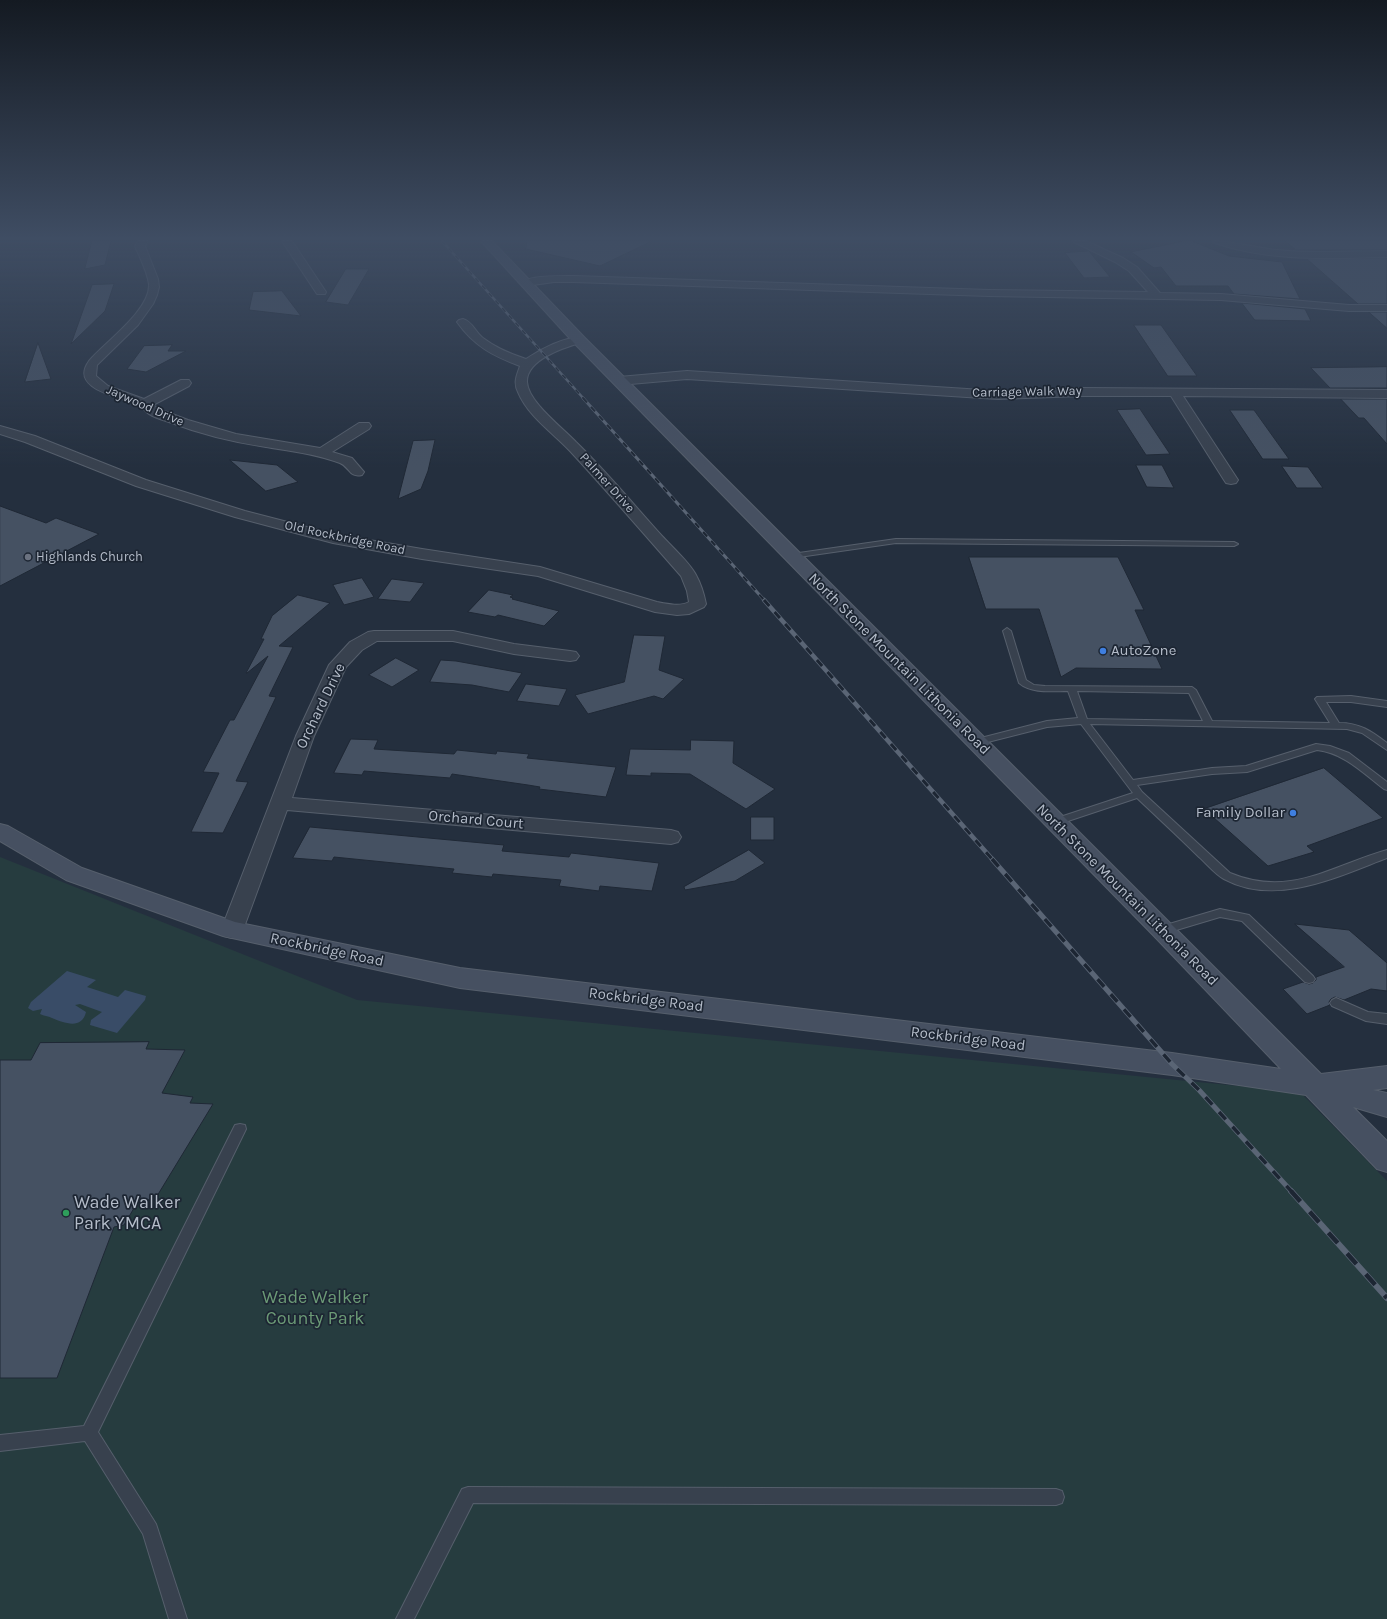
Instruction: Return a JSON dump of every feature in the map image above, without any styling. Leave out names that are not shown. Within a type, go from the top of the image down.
[{"type":"main road","name":"North Stone Mountain Lithonia Road","points":[[557,317],[1163,930],[1387,1160]]},
{"type":"main road","name":"Rockbridge Road","points":[[0,830],[74,874],[232,930],[460,978],[1156,1062],[1315,1085],[1387,1105]]},
{"type":"main road","name":"Rockbridge Road","points":[[1315,1085],[1387,1077]]},
{"type":"street","name":"Jaywood Drive","points":[[140,317],[104,353],[94,361],[90,369],[90,377],[104,389],[145,404],[154,412],[200,428],[235,438],[322,453],[347,461],[357,472]]},
{"type":"street","points":[[463,322],[478,340],[505,356],[527,364],[549,351],[579,340]]},
{"type":"street","name":"Palmer Drive","points":[[527,364],[521,381],[524,392],[540,415],[572,445],[612,488],[688,575],[695,591],[698,604]]},
{"type":"street","name":"Carriage Walk Way","points":[[620,381],[687,375],[998,395],[1081,392],[1387,394]]},
{"type":"street","points":[[145,404],[185,383]]},
{"type":"street","points":[[1174,392],[1231,480]]},
{"type":"street","points":[[322,453],[364,426]]},
{"type":"street","name":"Old Rockbridge Road","points":[[0,430],[30,439],[141,483],[240,514],[333,538],[422,554],[540,572],[655,607],[689,610],[698,604]]},
{"type":"street","name":"Orchard Drive","points":[[232,930],[305,736],[338,665],[356,646],[374,636],[453,636],[514,649],[570,656]]},
{"type":"street","name":"Orchard Court","points":[[280,803],[671,837]]},
{"type":"lane","points":[[792,556],[896,541],[1234,544]]},
{"type":"lane","points":[[1007,631],[1024,684],[1038,688],[1192,690],[1208,722]]},
{"type":"lane","points":[[1072,688],[1083,721],[1138,794],[1226,876],[1244,884],[1267,887],[1291,885],[1324,877],[1387,854]]},
{"type":"lane","points":[[1336,725],[1320,699],[1351,698],[1387,704]]},
{"type":"lane","points":[[976,742],[1060,721],[1208,722],[1347,726],[1365,731],[1387,747]]},
{"type":"lane","points":[[1131,784],[1205,772],[1247,769],[1316,747],[1325,747],[1334,749],[1348,757],[1387,787]]},
{"type":"lane","points":[[1055,822],[1138,794]]},
{"type":"lane","points":[[1163,930],[1220,913],[1245,918],[1309,979]]},
{"type":"lane","points":[[1336,1003],[1366,1016],[1387,1019]]},
{"type":"lane","points":[[89,1433],[240,1129]]},
{"type":"lane","points":[[0,1443],[89,1433]]},
{"type":"lane","points":[[89,1433],[150,1530],[178,1619]]},
{"type":"lane","points":[[405,1619],[468,1495],[1056,1497]]},
{"type":"green space","name":"Wade Walker County Park","points":[[0,857],[357,1000],[1300,1092],[1387,1181],[1387,1619],[0,1619]]},
{"type":"water","points":[[67,971],[96,980],[87,987],[118,997],[125,990],[146,996],[145,1000],[117,1033],[90,1025],[91,1020],[102,1012],[80,1004],[75,1005],[86,1012],[84,1018],[77,1023],[72,1024],[40,1014],[42,1009],[33,1011],[28,1008],[31,1002]]},
{"type":"building","points":[[81,317],[99,317],[71,344]]},
{"type":"building","points":[[1252,317],[1309,317],[1311,321],[1255,320]]},
{"type":"building","points":[[1374,317],[1387,317],[1387,328]]},
{"type":"building","points":[[1134,325],[1161,325],[1197,376],[1168,376]]},
{"type":"building","points":[[38,343],[51,379],[25,382]]},
{"type":"building","points":[[172,345],[168,351],[186,351],[146,372],[127,369],[144,346]]},
{"type":"building","points":[[1387,367],[1387,388],[1330,388],[1311,368]]},
{"type":"building","points":[[1341,399],[1387,399],[1387,444],[1364,418],[1359,418]]},
{"type":"building","points":[[1140,409],[1170,454],[1146,455],[1117,410]]},
{"type":"building","points":[[1230,410],[1254,410],[1289,459],[1263,459]]},
{"type":"building","points":[[435,440],[428,471],[421,489],[398,499],[413,441]]},
{"type":"building","points":[[230,460],[277,465],[298,482],[266,491]]},
{"type":"building","points":[[1136,465],[1162,465],[1174,488],[1147,487]]},
{"type":"building","points":[[1282,466],[1308,467],[1323,488],[1297,488]]},
{"type":"building","name":"Highlands Church","points":[[0,506],[46,523],[56,518],[99,534],[0,586]]},
{"type":"building","points":[[969,557],[1118,557],[1144,610],[1135,610],[1162,669],[1076,668],[1061,677],[1039,609],[986,609]]},
{"type":"building","points":[[362,578],[374,597],[344,605],[333,585]]},
{"type":"building","points":[[392,579],[424,583],[410,602],[378,599]]},
{"type":"building","points":[[489,590],[513,595],[510,597],[513,598],[512,599],[559,611],[544,626],[498,615],[495,617],[468,612]]},
{"type":"building","points":[[298,595],[330,603],[279,646],[293,647],[269,696],[276,697],[236,781],[248,782],[223,833],[191,832],[219,773],[203,772],[230,720],[234,720],[268,656],[246,673],[264,639],[261,639],[272,616]]},
{"type":"building","points":[[634,635],[665,636],[659,670],[684,679],[663,699],[654,696],[588,714],[575,695],[624,682]]},
{"type":"building","points":[[396,658],[419,670],[392,687],[369,675]]},
{"type":"building","points":[[441,660],[456,661],[522,673],[509,692],[472,685],[430,682]]},
{"type":"building","points":[[526,684],[567,689],[559,706],[517,701]]},
{"type":"building","points":[[351,739],[378,740],[374,749],[454,754],[457,750],[496,754],[497,751],[529,754],[527,758],[616,767],[606,797],[539,789],[540,787],[452,774],[450,778],[364,771],[362,775],[334,773]]},
{"type":"building","points":[[691,740],[734,741],[733,763],[775,789],[746,809],[690,774],[651,773],[651,776],[626,775],[630,749],[690,750]]},
{"type":"building","name":"Family Dollar","points":[[1324,768],[1383,818],[1307,846],[1314,852],[1268,866],[1204,809]]},
{"type":"building","points":[[751,817],[774,817],[774,840],[751,840]]},
{"type":"building","points":[[310,827],[504,845],[502,851],[569,857],[571,853],[659,863],[652,891],[600,886],[599,891],[559,886],[561,880],[493,874],[492,877],[452,873],[454,869],[334,857],[332,861],[293,858]]},
{"type":"building","points":[[749,850],[765,863],[735,881],[685,890],[684,887]]},
{"type":"building","points":[[1295,924],[1349,930],[1387,963],[1387,991],[1371,989],[1344,1000],[1335,997],[1329,1002],[1330,1005],[1307,1014],[1283,989],[1303,982],[1309,984],[1313,983],[1316,980],[1316,977],[1344,967]]},
{"type":"building","name":"Wade Walker Park YMCA","points":[[149,1042],[146,1049],[185,1050],[162,1093],[193,1097],[190,1103],[213,1104],[154,1201],[140,1198],[124,1225],[114,1227],[57,1378],[0,1378],[0,1060],[31,1060],[40,1043]]},
{"type":"railway","points":[[510,317],[584,399]]},
{"type":"railway","points":[[583,398],[765,601]]},
{"type":"railway","points":[[764,600],[993,860]]},
{"type":"railway","points":[[992,859],[1172,1064],[1199,1090],[1292,1192]]},
{"type":"railway","points":[[1291,1191],[1387,1298]]},
{"type":"place","name":"Highlands Church","points":[[28,557]]},
{"type":"place","name":"AutoZone","points":[[1103,651]]},
{"type":"place","name":"Family Dollar","points":[[1293,813]]},
{"type":"place","name":"Wade Walker Park YMCA","points":[[66,1213]]}]
